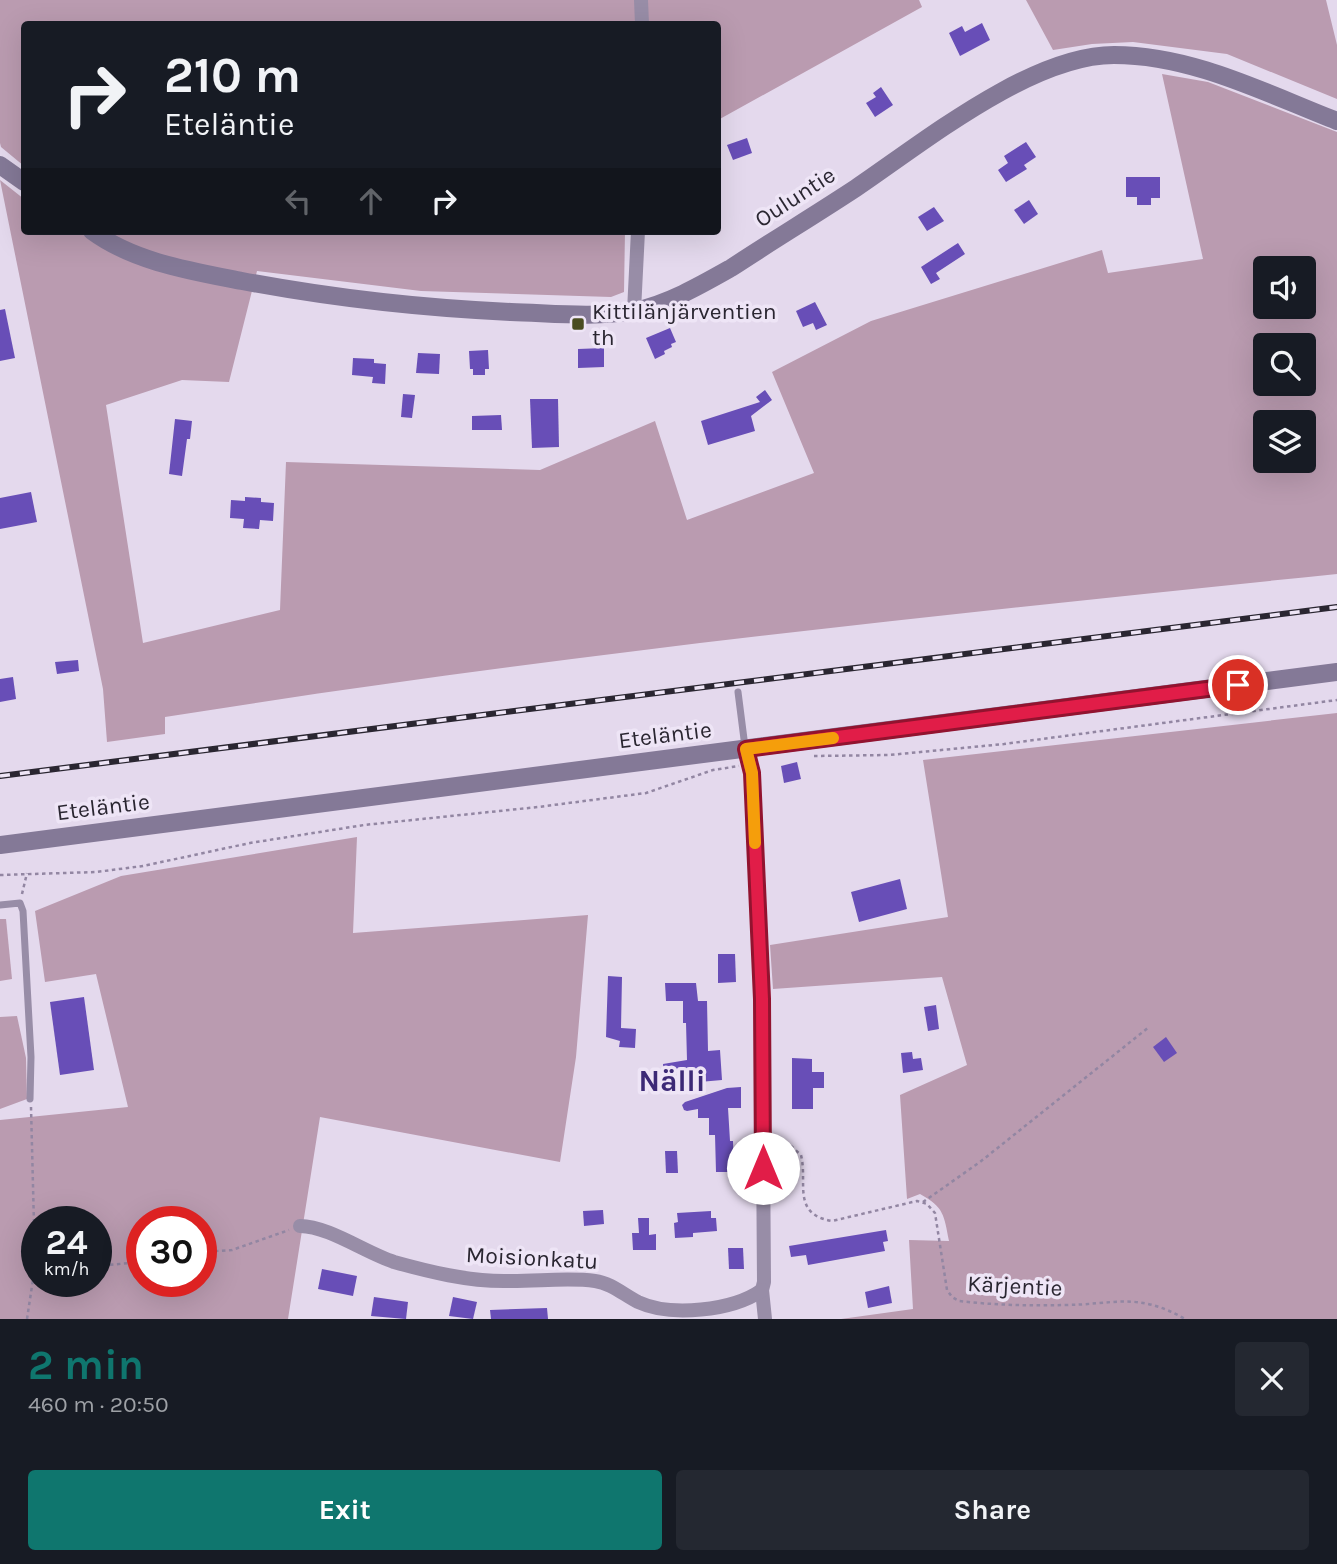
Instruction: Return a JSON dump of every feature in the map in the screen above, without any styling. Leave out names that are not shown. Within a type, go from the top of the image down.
[{"type":"street","points":[[641,0],[642,21]]},
{"type":"street","name":"Ouluntie","points":[[98,235],[111,244],[186,270],[338,298],[402,306],[571,314],[634,311],[685,292],[731,268],[1004,89],[1083,59],[1132,56],[1186,64],[1337,121]]},
{"type":"street","points":[[0,165],[21,180]]},
{"type":"street","points":[[634,311],[638,235]]},
{"type":"street","name":"Eteläntie","points":[[0,845],[748,757],[1337,672]]},
{"type":"street","points":[[748,757],[762,999],[762,1290],[765,1319]]},
{"type":"street","name":"Moisionkatu","points":[[300,1226],[321,1229],[395,1262],[460,1278],[504,1282],[598,1281],[636,1301],[660,1308],[680,1310],[722,1306],[749,1298],[762,1290]]},
{"type":"lane","points":[[738,692],[748,757]]},
{"type":"lane","points":[[0,905],[19,903],[23,911],[30,1099]]},
{"type":"path","points":[[814,756],[889,755],[1004,744],[1337,699]]},
{"type":"path","points":[[0,875],[96,872],[143,866],[250,843],[364,825],[646,793],[748,757]]},
{"type":"path","points":[[19,903],[26,873]]},
{"type":"path","points":[[763,1143],[785,1144],[799,1151],[803,1160],[805,1202],[811,1212],[824,1220],[832,1221],[912,1202],[923,1202],[990,1155],[1149,1027]]},
{"type":"path","points":[[30,1099],[34,1206]]},
{"type":"path","name":"Kärjentie","points":[[923,1202],[930,1206],[934,1213],[947,1290],[959,1301],[1064,1305],[1128,1300],[1170,1311],[1185,1319]]},
{"type":"path","points":[[217,1251],[232,1250],[300,1226]]},
{"type":"path","points":[[27,1319],[31,1297]]},
{"type":"shaded area","points":[[0,0],[919,0],[922,7],[721,118],[721,21],[21,21],[21,164],[1,147]]},
{"type":"shaded area","points":[[1026,0],[1326,0],[1337,45],[1337,99],[1227,54],[1133,42],[1053,50]]},
{"type":"shaded area","points":[[1162,74],[1208,82],[1337,132],[1337,574],[896,620],[457,674],[165,717],[165,734],[107,742],[103,689],[0,180],[21,197],[21,235],[625,235],[624,292],[611,297],[421,291],[257,271],[229,382],[182,380],[106,405],[143,643],[280,610],[286,462],[540,470],[655,421],[687,520],[814,473],[772,372],[871,321],[1102,250],[1108,273],[1203,259]]},
{"type":"shaded area","points":[[1337,713],[1337,1319],[841,1319],[913,1309],[909,1240],[949,1241],[944,1218],[934,1203],[920,1194],[907,1199],[900,1095],[967,1065],[942,977],[773,989],[770,945],[948,917],[923,760]]},
{"type":"shaded area","points":[[357,837],[353,933],[588,915],[576,1057],[560,1162],[320,1117],[288,1319],[0,1319],[0,1120],[128,1107],[96,974],[45,982],[35,911],[121,876]]},
{"type":"shaded area","points":[[0,919],[6,919],[12,979],[0,981]]},
{"type":"shaded area","points":[[17,1016],[26,1058],[27,1099],[0,1109],[0,1017]]},
{"type":"building","points":[[982,23],[990,40],[960,56],[949,33],[962,26],[965,32]]},
{"type":"building","points":[[881,87],[893,105],[875,117],[866,103],[876,97],[873,93]]},
{"type":"building","points":[[747,138],[752,153],[733,160],[727,145]]},
{"type":"building","points":[[1026,142],[1036,157],[1024,165],[1027,169],[1006,182],[998,170],[1008,163],[1004,156]]},
{"type":"building","points":[[1126,177],[1160,177],[1160,198],[1151,198],[1151,205],[1137,205],[1137,197],[1126,197]]},
{"type":"building","points":[[1029,200],[1038,214],[1024,224],[1014,210]]},
{"type":"building","points":[[934,207],[944,221],[927,231],[918,217]]},
{"type":"building","points":[[958,243],[965,254],[936,273],[940,279],[931,284],[921,267]]},
{"type":"building","points":[[815,302],[827,325],[816,330],[813,323],[803,327],[796,311]]},
{"type":"building","points":[[5,309],[15,358],[0,361],[0,310]]},
{"type":"building","points":[[670,328],[676,342],[664,351],[665,354],[655,359],[646,338]]},
{"type":"building","points":[[604,348],[604,367],[578,368],[578,349]]},
{"type":"building","points":[[488,350],[489,369],[485,369],[485,375],[473,375],[469,351]]},
{"type":"building","points":[[418,353],[440,354],[439,374],[416,373]]},
{"type":"building","points":[[353,358],[374,359],[374,363],[386,364],[385,384],[372,383],[373,377],[352,375]]},
{"type":"building","points":[[765,390],[772,400],[751,416],[755,431],[708,445],[701,421],[760,402],[756,397]]},
{"type":"building","points":[[403,394],[415,395],[412,418],[401,417]]},
{"type":"building","points":[[530,399],[558,399],[559,447],[532,448]]},
{"type":"building","points":[[501,415],[502,430],[472,430],[472,416]]},
{"type":"building","points":[[175,419],[192,421],[182,476],[169,474]]},
{"type":"building","points":[[31,492],[37,522],[0,529],[0,498]]},
{"type":"building","points":[[245,497],[261,498],[261,502],[274,503],[273,521],[260,520],[259,529],[243,528],[244,519],[230,518],[231,500],[245,501]]},
{"type":"building","points":[[78,660],[79,671],[57,674],[55,662]]},
{"type":"building","points":[[13,677],[16,699],[0,702],[0,679]]},
{"type":"building","points":[[797,762],[801,779],[784,783],[781,766]]},
{"type":"building","points":[[900,879],[907,909],[859,922],[851,892]]},
{"type":"building","points":[[718,954],[735,954],[736,982],[718,983]]},
{"type":"building","points":[[608,976],[622,977],[621,1028],[636,1029],[635,1048],[619,1047],[620,1041],[606,1037]]},
{"type":"building","points":[[665,983],[696,983],[698,1001],[707,1001],[708,1051],[720,1050],[722,1080],[688,1083],[688,1071],[664,1075],[663,1064],[687,1060],[683,1001],[666,1001]]},
{"type":"building","points":[[84,997],[94,1070],[60,1075],[50,1002]]},
{"type":"building","points":[[936,1005],[939,1029],[928,1031],[924,1007]]},
{"type":"building","points":[[1166,1037],[1177,1053],[1164,1062],[1153,1047]]},
{"type":"building","points":[[912,1052],[913,1059],[921,1058],[923,1070],[903,1073],[901,1053]]},
{"type":"building","points":[[792,1058],[812,1059],[812,1072],[824,1072],[824,1088],[813,1088],[813,1109],[792,1109]]},
{"type":"building","points":[[741,1087],[741,1108],[728,1108],[734,1172],[716,1172],[715,1135],[709,1135],[709,1118],[698,1118],[698,1109],[687,1111],[682,1105],[727,1088]]},
{"type":"building","points":[[665,1151],[677,1151],[678,1173],[666,1173]]},
{"type":"building","points":[[603,1210],[604,1224],[584,1226],[583,1211]]},
{"type":"building","points":[[711,1211],[711,1218],[716,1218],[717,1231],[675,1238],[674,1223],[678,1222],[677,1213]]},
{"type":"building","points":[[638,1218],[649,1218],[649,1235],[656,1234],[656,1250],[633,1250],[632,1233],[639,1233]]},
{"type":"building","points":[[886,1230],[888,1241],[883,1242],[885,1251],[808,1265],[806,1255],[791,1257],[789,1246]]},
{"type":"building","points":[[728,1248],[743,1248],[744,1269],[729,1269]]},
{"type":"building","points":[[322,1269],[357,1276],[353,1296],[318,1289]]},
{"type":"building","points":[[889,1286],[892,1303],[868,1308],[865,1292]]},
{"type":"building","points":[[374,1297],[408,1302],[406,1319],[371,1316]]},
{"type":"building","points":[[453,1297],[477,1302],[473,1319],[449,1316]]},
{"type":"building","points":[[547,1308],[548,1319],[491,1319],[490,1310]]},
{"type":"railway","points":[[0,776],[1337,607]]},
{"type":"slow traffic","points":[[755,843],[752,773],[746,749],[833,738]]},
{"type":"place","name":"Kittilänjärventien th","points":[[578,324]]},
{"type":"district","name":"Nälli","points":[[672,1081]]},
{"type":"route","points":[[763,1168],[761,961],[752,773],[746,749],[1238,685]]}]
